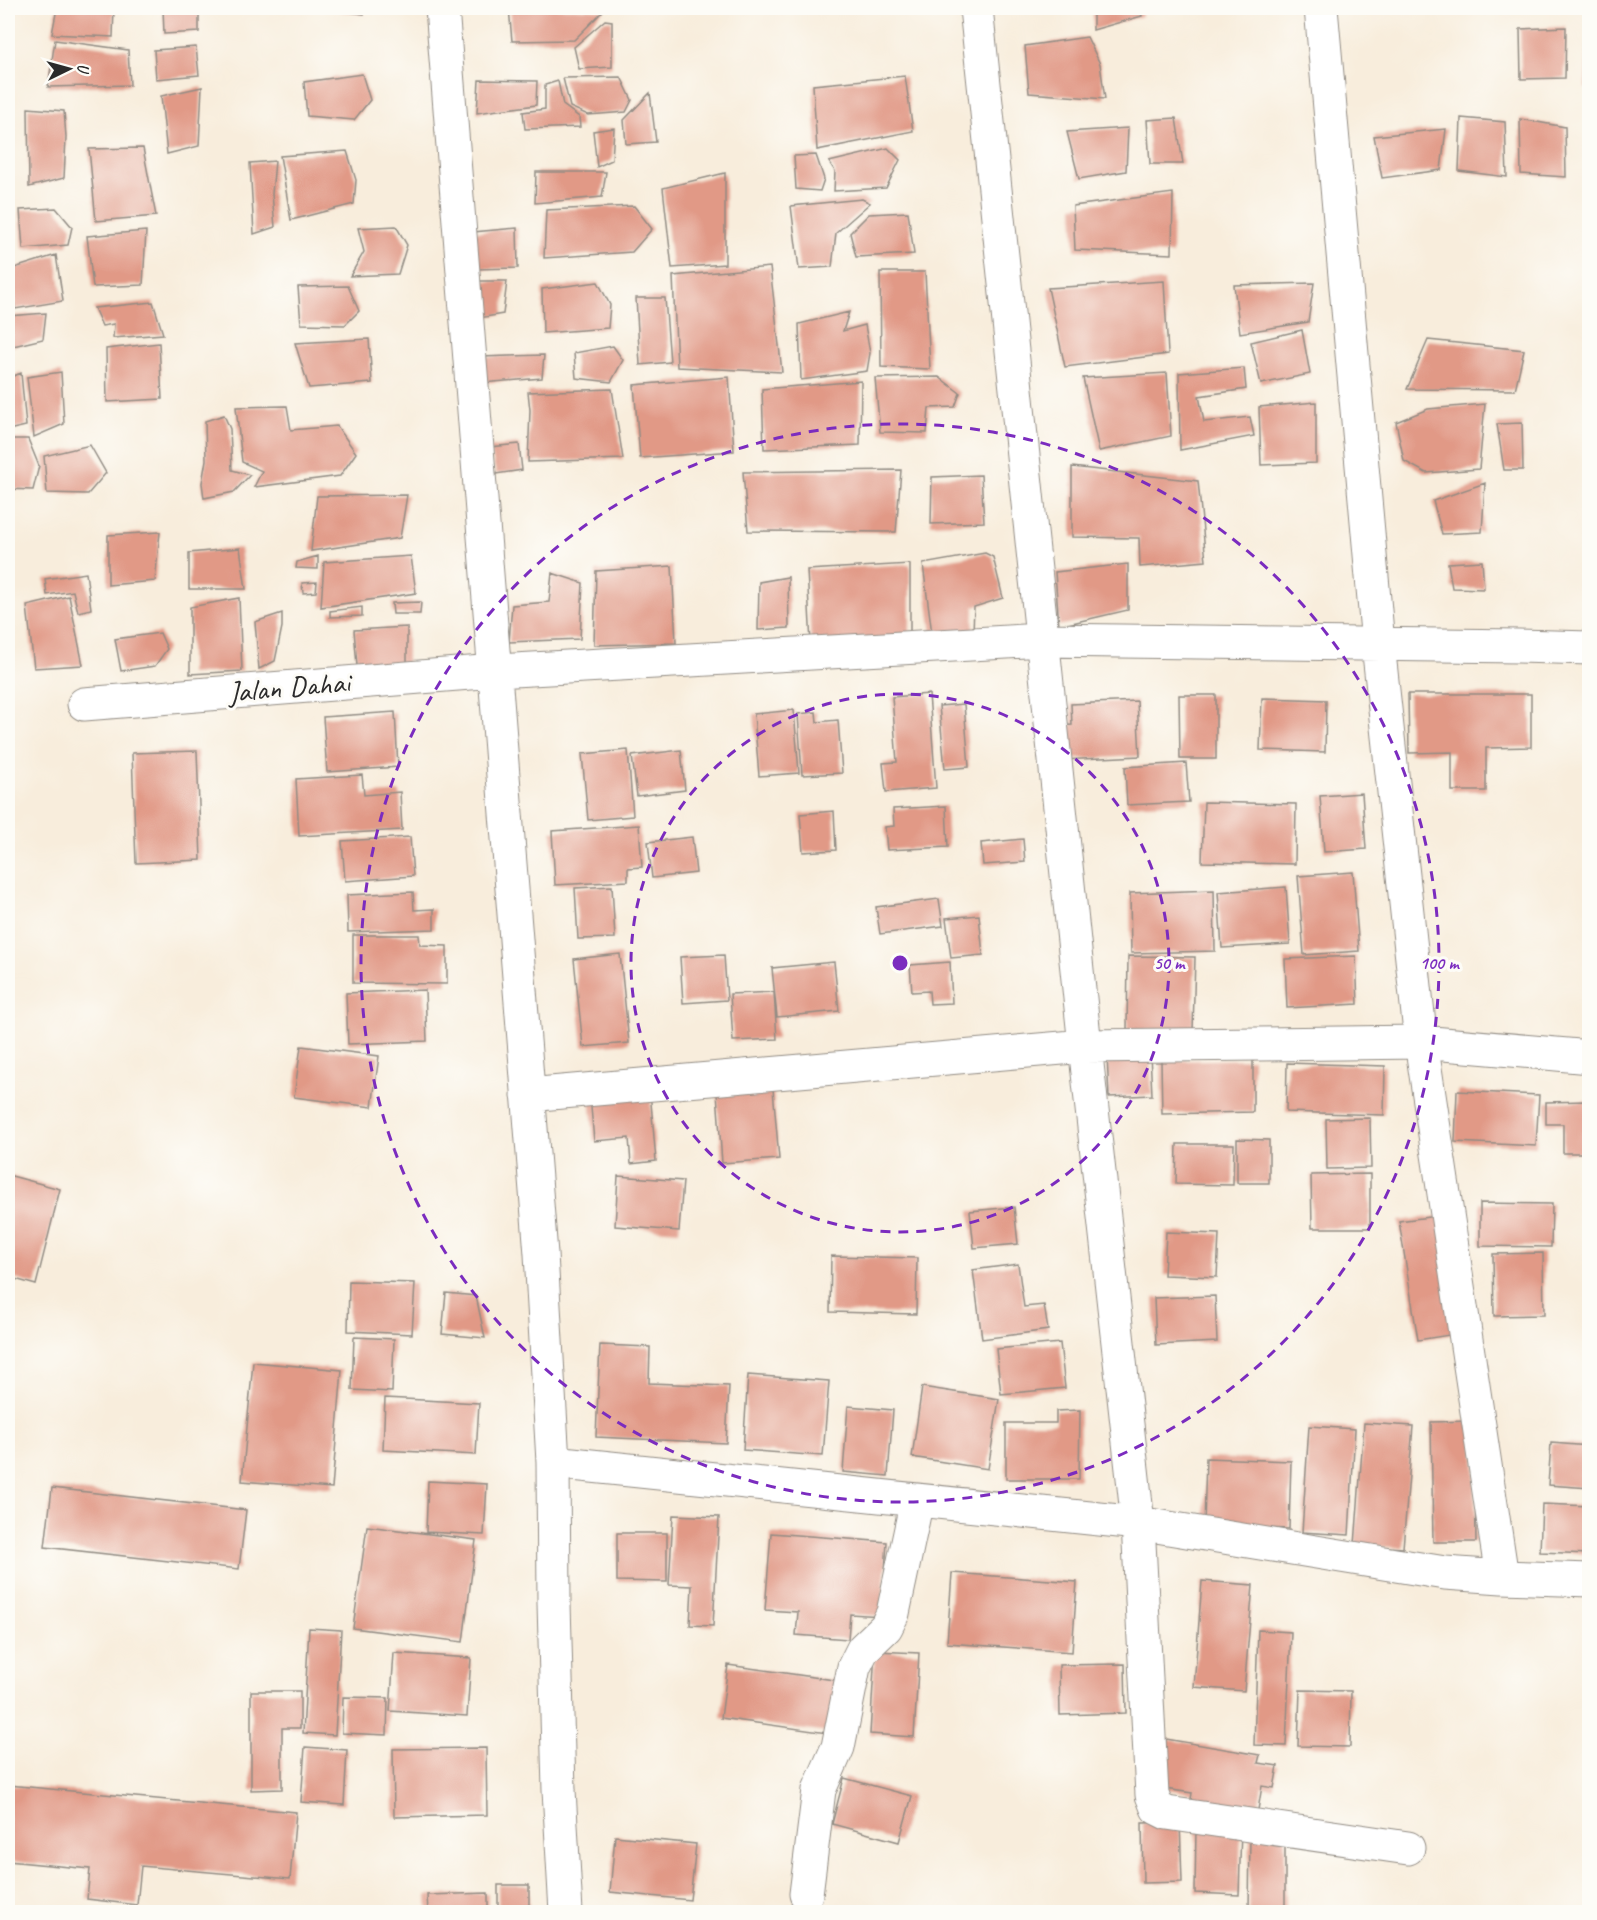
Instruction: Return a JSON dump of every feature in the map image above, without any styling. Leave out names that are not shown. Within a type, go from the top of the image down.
[{"type":"street","points":[[442,8],[541,1254],[554,1462],[554,1603],[559,1790],[566,1912]]},
{"type":"street","points":[[976,8],[1084,1046],[1138,1523],[1152,1796],[1157,1808],[1167,1813],[1408,1848]]},
{"type":"street","points":[[1321,8],[1378,644],[1421,1042],[1502,1577]]},
{"type":"street","name":"Jalan Dahai","points":[[84,704],[495,671],[1042,640],[1590,648]]},
{"type":"street","points":[[528,1095],[1084,1046],[1421,1042],[1590,1057]]},
{"type":"street","points":[[554,1462],[1138,1523],[1445,1573],[1590,1580]]},
{"type":"street","points":[[806,1894],[819,1790],[838,1747],[854,1668],[863,1649],[886,1627],[892,1613],[917,1500]]},
{"type":"building","points":[[57,8],[114,8],[113,37],[52,34]]},
{"type":"building","points":[[163,8],[199,8],[199,32],[164,34]]},
{"type":"building","points":[[340,8],[364,8],[364,14],[340,11]]},
{"type":"building","points":[[509,8],[604,10],[574,40],[512,41]]},
{"type":"building","points":[[1093,8],[1140,8],[1142,16],[1093,30]]},
{"type":"building","points":[[605,20],[612,21],[612,67],[579,69],[574,47]]},
{"type":"building","points":[[1566,27],[1565,78],[1521,79],[1520,29]]},
{"type":"building","points":[[1087,37],[1100,64],[1105,99],[1029,93],[1025,46]]},
{"type":"building","points":[[1588,38],[1590,38],[1590,89],[1585,88]]},
{"type":"building","points":[[55,40],[128,50],[130,85],[48,87]]},
{"type":"building","points":[[196,47],[199,75],[156,79],[154,50]]},
{"type":"building","points":[[362,74],[370,100],[354,120],[307,116],[304,82]]},
{"type":"building","points":[[905,76],[913,131],[817,150],[813,85]]},
{"type":"building","points":[[621,77],[632,100],[626,112],[588,115],[570,107],[563,78]]},
{"type":"building","points":[[479,80],[537,81],[536,105],[477,113]]},
{"type":"building","points":[[558,81],[563,105],[579,117],[580,127],[525,129],[523,112],[545,109],[545,85]]},
{"type":"building","points":[[202,87],[199,146],[167,154],[161,96]]},
{"type":"building","points":[[650,93],[656,142],[626,144],[624,120]]},
{"type":"building","points":[[28,108],[64,111],[66,137],[64,178],[29,187]]},
{"type":"building","points":[[1176,118],[1183,164],[1150,164],[1147,120]]},
{"type":"building","points":[[1461,118],[1505,122],[1507,177],[1459,171]]},
{"type":"building","points":[[1520,119],[1565,127],[1566,177],[1521,174]]},
{"type":"building","points":[[614,128],[612,160],[597,167],[593,131]]},
{"type":"building","points":[[1128,128],[1126,171],[1079,179],[1067,132]]},
{"type":"building","points":[[1446,129],[1441,170],[1382,178],[1374,136]]},
{"type":"building","points":[[143,148],[156,216],[96,221],[89,149]]},
{"type":"building","points":[[888,148],[900,160],[886,188],[834,191],[835,171],[829,162]]},
{"type":"building","points":[[347,151],[356,180],[354,204],[291,220],[280,156]]},
{"type":"building","points":[[816,155],[824,179],[820,191],[796,189],[794,156]]},
{"type":"building","points":[[275,161],[272,194],[275,227],[254,234],[250,163]]},
{"type":"building","points":[[536,172],[606,172],[602,197],[535,203]]},
{"type":"building","points":[[725,173],[725,264],[672,268],[663,188]]},
{"type":"building","points":[[1173,193],[1172,254],[1075,250],[1073,206]]},
{"type":"building","points":[[862,199],[870,203],[836,233],[832,267],[799,269],[791,206]]},
{"type":"building","points":[[634,206],[652,229],[632,252],[544,258],[546,210]]},
{"type":"building","points":[[56,208],[72,227],[68,245],[23,249],[20,210]]},
{"type":"building","points":[[908,212],[914,254],[856,257],[850,233],[869,214]]},
{"type":"building","points":[[396,226],[407,245],[398,274],[350,276],[364,252],[358,228]]},
{"type":"building","points":[[517,228],[518,268],[475,269],[473,232]]},
{"type":"building","points":[[146,231],[143,285],[93,287],[87,236]]},
{"type":"building","points":[[56,255],[63,301],[15,309],[11,269]]},
{"type":"building","points":[[770,267],[782,372],[677,367],[673,276]]},
{"type":"building","points":[[880,272],[925,272],[930,369],[881,367]]},
{"type":"building","points":[[473,281],[507,281],[503,314],[479,318]]},
{"type":"building","points":[[1164,281],[1168,354],[1065,367],[1048,288]]},
{"type":"building","points":[[598,282],[610,305],[608,328],[543,333],[542,289]]},
{"type":"building","points":[[1314,283],[1308,322],[1240,333],[1234,285]]},
{"type":"building","points":[[348,286],[359,311],[345,325],[301,324],[298,287]]},
{"type":"building","points":[[636,298],[665,298],[670,362],[640,365]]},
{"type":"building","points":[[153,302],[163,334],[113,338],[114,324],[102,326],[94,308]]},
{"type":"building","points":[[849,312],[843,331],[865,325],[870,353],[867,371],[801,380],[799,324]]},
{"type":"building","points":[[46,313],[43,339],[9,347],[8,316]]},
{"type":"building","points":[[1302,330],[1310,374],[1261,384],[1251,342]]},
{"type":"building","points":[[369,339],[372,383],[309,388],[295,343]]},
{"type":"building","points":[[1428,340],[1524,350],[1515,390],[1407,389]]},
{"type":"building","points":[[159,343],[162,399],[107,402],[106,349]]},
{"type":"building","points":[[613,346],[623,360],[611,382],[576,378],[574,353]]},
{"type":"building","points":[[544,355],[542,378],[482,383],[480,357]]},
{"type":"building","points":[[1244,368],[1246,389],[1199,396],[1204,422],[1250,417],[1254,436],[1180,450],[1179,373]]},
{"type":"building","points":[[61,372],[64,424],[34,437],[27,377]]},
{"type":"building","points":[[21,373],[26,426],[8,430],[8,378]]},
{"type":"building","points":[[1167,373],[1171,436],[1099,451],[1083,378]]},
{"type":"building","points":[[729,377],[734,451],[640,458],[634,385]]},
{"type":"building","points":[[939,377],[960,393],[955,407],[929,408],[927,433],[880,432],[875,378]]},
{"type":"building","points":[[861,381],[860,445],[764,449],[762,389]]},
{"type":"building","points":[[612,389],[623,459],[528,462],[530,410],[528,392]]},
{"type":"building","points":[[1316,402],[1316,463],[1261,465],[1259,407]]},
{"type":"building","points":[[1485,404],[1479,469],[1426,473],[1404,461],[1396,422],[1428,409]]},
{"type":"building","points":[[287,406],[291,430],[337,426],[356,453],[340,476],[254,487],[262,471],[242,462],[236,407]]},
{"type":"building","points":[[224,415],[230,429],[232,470],[250,475],[234,492],[204,498],[202,483],[206,460],[205,421]]},
{"type":"building","points":[[1522,423],[1523,470],[1504,470],[1497,424]]},
{"type":"building","points":[[8,439],[28,439],[39,466],[33,490],[8,489]]},
{"type":"building","points":[[519,444],[522,470],[496,474],[490,447]]},
{"type":"building","points":[[90,445],[106,473],[88,494],[47,493],[44,456]]},
{"type":"building","points":[[1072,467],[1198,481],[1206,561],[1140,567],[1139,538],[1072,537]]},
{"type":"building","points":[[901,470],[896,532],[748,531],[743,472]]},
{"type":"building","points":[[981,475],[984,522],[931,524],[932,477]]},
{"type":"building","points":[[1485,483],[1482,532],[1442,534],[1433,501]]},
{"type":"building","points":[[407,495],[400,538],[311,551],[317,496]]},
{"type":"building","points":[[8,508],[10,508],[10,532],[8,532]]},
{"type":"building","points":[[160,532],[155,581],[108,585],[108,535]]},
{"type":"building","points":[[240,548],[246,589],[189,589],[189,553]]},
{"type":"building","points":[[985,553],[993,557],[1003,598],[974,607],[973,632],[932,634],[923,564]]},
{"type":"building","points":[[318,556],[318,569],[296,568],[297,562]]},
{"type":"building","points":[[411,556],[416,593],[321,607],[324,562]]},
{"type":"building","points":[[1482,561],[1484,589],[1452,588],[1448,563]]},
{"type":"building","points":[[910,564],[910,639],[811,644],[807,570]]},
{"type":"building","points":[[1128,564],[1128,610],[1059,626],[1055,572]]},
{"type":"building","points":[[672,566],[676,643],[594,645],[596,571]]},
{"type":"building","points":[[86,573],[91,609],[78,612],[73,591],[47,595],[45,579]]},
{"type":"building","points":[[552,573],[583,583],[580,639],[509,642],[512,605],[549,602]]},
{"type":"building","points":[[788,577],[789,628],[758,630],[759,582]]},
{"type":"building","points":[[317,582],[316,592],[303,593],[302,583]]},
{"type":"building","points":[[69,596],[83,665],[34,668],[27,606]]},
{"type":"building","points":[[239,598],[242,671],[190,674],[190,607]]},
{"type":"building","points":[[421,602],[420,614],[393,614],[392,603]]},
{"type":"building","points":[[362,607],[362,616],[330,617],[330,611]]},
{"type":"building","points":[[282,613],[282,627],[275,661],[259,669],[255,622]]},
{"type":"building","points":[[407,627],[407,664],[357,666],[354,630]]},
{"type":"building","points":[[160,633],[167,649],[155,666],[121,671],[115,639]]},
{"type":"building","points":[[929,694],[936,788],[886,792],[883,763],[897,762],[892,697]]},
{"type":"building","points":[[1408,694],[1531,694],[1531,747],[1486,748],[1486,791],[1452,791],[1452,752],[1409,753]]},
{"type":"building","points":[[1179,695],[1216,695],[1216,759],[1180,759]]},
{"type":"building","points":[[1262,698],[1326,700],[1325,752],[1260,750]]},
{"type":"building","points":[[1137,701],[1140,756],[1062,760],[1061,726],[1072,725],[1071,704]]},
{"type":"building","points":[[964,704],[969,767],[945,769],[939,706]]},
{"type":"building","points":[[794,710],[799,773],[759,776],[754,714]]},
{"type":"building","points":[[395,712],[398,767],[327,772],[323,717]]},
{"type":"building","points":[[816,712],[817,722],[838,720],[842,773],[802,775],[798,714]]},
{"type":"building","points":[[628,750],[633,816],[588,820],[582,754]]},
{"type":"building","points":[[681,750],[685,790],[637,796],[632,756]]},
{"type":"building","points":[[197,751],[201,860],[136,863],[132,753]]},
{"type":"building","points":[[1186,763],[1189,802],[1127,805],[1125,767]]},
{"type":"building","points":[[362,775],[364,795],[400,792],[402,830],[299,836],[296,779]]},
{"type":"building","points":[[1362,793],[1366,849],[1324,852],[1320,796]]},
{"type":"building","points":[[1204,802],[1296,804],[1295,864],[1202,862]]},
{"type":"building","points":[[946,806],[948,847],[887,850],[885,827],[894,826],[893,809]]},
{"type":"building","points":[[834,811],[836,850],[803,852],[800,814]]},
{"type":"building","points":[[639,825],[642,867],[628,868],[628,881],[555,885],[552,831]]},
{"type":"building","points":[[410,837],[413,876],[345,881],[342,841]]},
{"type":"building","points":[[692,837],[696,873],[652,878],[648,842]]},
{"type":"building","points":[[1023,839],[1025,862],[983,865],[981,843]]},
{"type":"building","points":[[1353,872],[1359,951],[1304,955],[1298,876]]},
{"type":"building","points":[[612,886],[615,938],[578,939],[575,888]]},
{"type":"building","points":[[1286,887],[1290,944],[1222,948],[1218,892]]},
{"type":"building","points":[[1214,890],[1215,951],[1131,953],[1130,893]]},
{"type":"building","points":[[413,892],[414,910],[434,909],[434,929],[348,932],[347,895]]},
{"type":"building","points":[[939,899],[943,926],[880,934],[876,907]]},
{"type":"building","points":[[979,915],[983,955],[951,958],[946,918]]},
{"type":"building","points":[[353,935],[419,935],[420,945],[447,946],[447,984],[353,983]]},
{"type":"building","points":[[620,954],[629,1043],[583,1047],[574,959]]},
{"type":"building","points":[[724,955],[727,1000],[683,1003],[680,957]]},
{"type":"building","points":[[1128,956],[1195,957],[1193,1031],[1127,1030]]},
{"type":"building","points":[[1356,956],[1358,1004],[1287,1008],[1285,959]]},
{"type":"building","points":[[834,962],[839,1011],[777,1017],[772,968]]},
{"type":"building","points":[[950,962],[952,1003],[930,1004],[929,991],[912,992],[910,965]]},
{"type":"building","points":[[425,990],[427,1041],[348,1044],[346,993]]},
{"type":"building","points":[[774,992],[777,1039],[733,1041],[730,994]]},
{"type":"building","points":[[301,1046],[379,1056],[372,1107],[294,1097]]},
{"type":"building","points":[[1150,1054],[1152,1095],[1109,1097],[1107,1056]]},
{"type":"building","points":[[1253,1059],[1253,1112],[1162,1114],[1161,1061]]},
{"type":"building","points":[[1287,1063],[1385,1066],[1384,1115],[1286,1112]]},
{"type":"building","points":[[773,1089],[779,1159],[722,1163],[717,1093]]},
{"type":"building","points":[[650,1091],[656,1161],[631,1164],[629,1138],[594,1141],[590,1096]]},
{"type":"building","points":[[1457,1091],[1539,1095],[1536,1146],[1455,1142]]},
{"type":"building","points":[[1587,1101],[1588,1153],[1563,1153],[1563,1124],[1546,1124],[1546,1102]]},
{"type":"building","points":[[1370,1118],[1371,1168],[1327,1169],[1326,1119]]},
{"type":"building","points":[[1237,1139],[1269,1140],[1269,1183],[1237,1183]]},
{"type":"building","points":[[1177,1144],[1234,1144],[1233,1185],[1176,1184]]},
{"type":"building","points":[[1370,1174],[1370,1228],[1312,1228],[1311,1175]]},
{"type":"building","points":[[8,1175],[60,1189],[36,1285],[8,1277]]},
{"type":"building","points":[[618,1176],[683,1181],[679,1231],[615,1226]]},
{"type":"building","points":[[1480,1203],[1552,1204],[1551,1247],[1480,1246]]},
{"type":"building","points":[[1014,1207],[1018,1244],[974,1248],[970,1211]]},
{"type":"building","points":[[1444,1215],[1462,1333],[1418,1340],[1399,1221]]},
{"type":"building","points":[[1166,1232],[1219,1234],[1217,1277],[1164,1275]]},
{"type":"building","points":[[1543,1253],[1544,1315],[1494,1316],[1493,1254]]},
{"type":"building","points":[[831,1256],[917,1258],[916,1314],[830,1312]]},
{"type":"building","points":[[1018,1264],[1024,1307],[1044,1305],[1048,1330],[982,1339],[973,1270]]},
{"type":"building","points":[[349,1281],[415,1283],[412,1334],[348,1331]]},
{"type":"building","points":[[446,1293],[476,1296],[485,1338],[442,1334]]},
{"type":"building","points":[[1215,1296],[1217,1342],[1156,1345],[1154,1298]]},
{"type":"building","points":[[354,1337],[394,1339],[392,1392],[352,1390]]},
{"type":"building","points":[[1060,1343],[1065,1388],[1001,1394],[996,1349]]},
{"type":"building","points":[[600,1345],[650,1347],[649,1383],[729,1386],[726,1443],[596,1437]]},
{"type":"building","points":[[253,1362],[342,1370],[332,1488],[242,1481]]},
{"type":"building","points":[[748,1375],[829,1381],[823,1456],[743,1450]]},
{"type":"building","points":[[922,1387],[999,1399],[988,1469],[912,1457]]},
{"type":"building","points":[[385,1398],[479,1403],[476,1455],[383,1450]]},
{"type":"building","points":[[848,1406],[893,1410],[888,1476],[843,1472]]},
{"type":"building","points":[[1080,1410],[1079,1479],[1006,1479],[1006,1423],[1056,1423],[1056,1411]]},
{"type":"building","points":[[1474,1421],[1476,1542],[1433,1542],[1431,1422]]},
{"type":"building","points":[[1364,1423],[1413,1426],[1403,1548],[1355,1545]]},
{"type":"building","points":[[1309,1426],[1355,1429],[1349,1535],[1302,1532]]},
{"type":"building","points":[[1551,1443],[1590,1446],[1590,1488],[1548,1485]]},
{"type":"building","points":[[1206,1458],[1291,1461],[1289,1529],[1204,1526]]},
{"type":"building","points":[[428,1481],[487,1484],[484,1535],[426,1532]]},
{"type":"building","points":[[52,1488],[246,1510],[239,1569],[45,1547]]},
{"type":"building","points":[[1542,1504],[1590,1506],[1590,1554],[1540,1552]]},
{"type":"building","points":[[673,1515],[719,1517],[713,1626],[690,1625],[692,1586],[669,1585]]},
{"type":"building","points":[[367,1526],[476,1540],[463,1642],[353,1628]]},
{"type":"building","points":[[617,1533],[667,1533],[667,1582],[617,1581]]},
{"type":"building","points":[[771,1533],[887,1542],[882,1616],[850,1614],[848,1639],[796,1635],[798,1612],[765,1610]]},
{"type":"building","points":[[952,1573],[1077,1582],[1072,1652],[947,1643]]},
{"type":"building","points":[[1202,1581],[1253,1585],[1244,1691],[1194,1687]]},
{"type":"building","points":[[309,1628],[341,1630],[335,1735],[303,1733]]},
{"type":"building","points":[[1258,1630],[1291,1632],[1286,1746],[1254,1745]]},
{"type":"building","points":[[875,1651],[919,1653],[914,1737],[870,1734]]},
{"type":"building","points":[[394,1653],[471,1658],[467,1716],[390,1711]]},
{"type":"building","points":[[1125,1664],[1126,1713],[1060,1715],[1059,1665]]},
{"type":"building","points":[[728,1665],[841,1681],[834,1734],[721,1718]]},
{"type":"building","points":[[1300,1690],[1351,1691],[1350,1747],[1298,1746]]},
{"type":"building","points":[[251,1691],[300,1691],[300,1728],[282,1728],[282,1789],[251,1790]]},
{"type":"building","points":[[343,1697],[388,1698],[387,1735],[342,1733]]},
{"type":"building","points":[[1166,1739],[1260,1755],[1258,1763],[1278,1766],[1274,1788],[1262,1786],[1256,1822],[1189,1811],[1192,1793],[1158,1788]]},
{"type":"building","points":[[305,1747],[347,1750],[344,1805],[301,1802]]},
{"type":"building","points":[[486,1748],[487,1815],[394,1817],[393,1749]]},
{"type":"building","points":[[844,1778],[912,1796],[899,1842],[832,1824]]},
{"type":"building","points":[[8,1785],[296,1812],[290,1879],[141,1866],[137,1905],[87,1899],[90,1869],[8,1861]]},
{"type":"building","points":[[1180,1822],[1182,1882],[1143,1883],[1142,1823]]},
{"type":"building","points":[[1196,1827],[1241,1828],[1239,1895],[1195,1893]]},
{"type":"building","points":[[1250,1834],[1285,1834],[1285,1912],[1249,1912]]},
{"type":"building","points":[[615,1836],[696,1844],[690,1900],[610,1892]]},
{"type":"building","points":[[498,1885],[529,1885],[529,1912],[498,1912]]},
{"type":"building","points":[[488,1893],[488,1912],[428,1912],[427,1895]]}]
